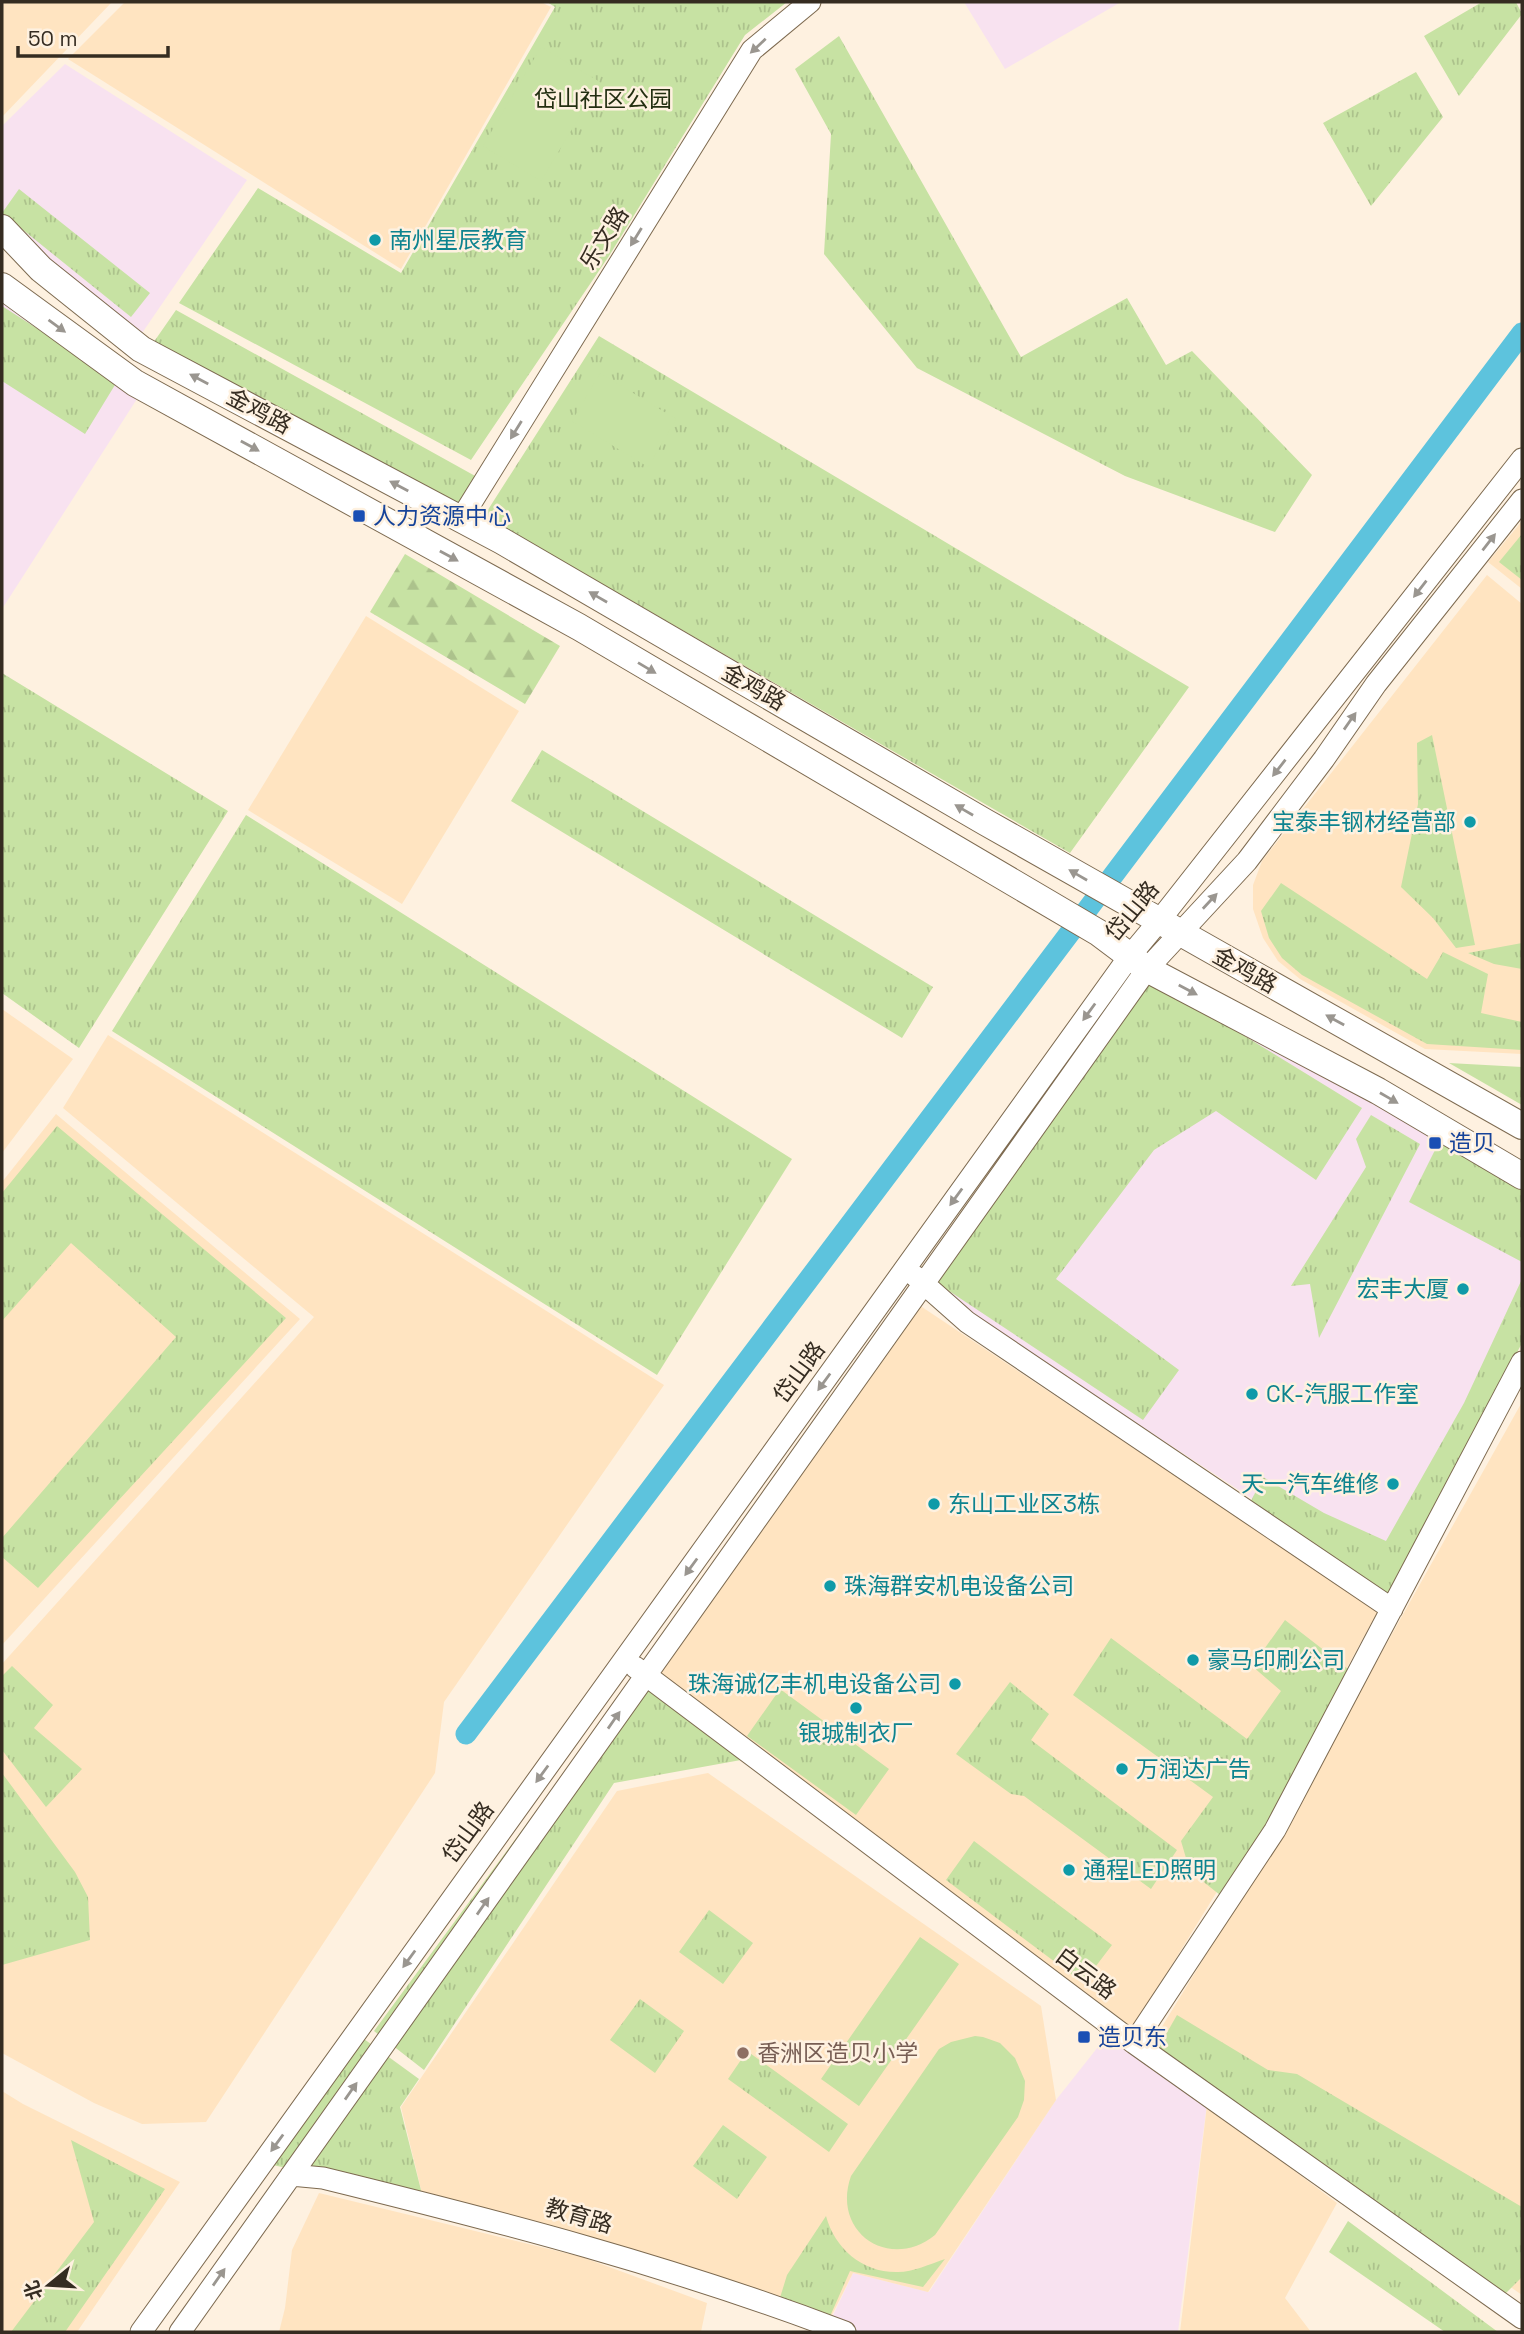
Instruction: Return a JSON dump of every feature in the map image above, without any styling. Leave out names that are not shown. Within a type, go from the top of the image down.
[{"type":"main road","name":"金鸡路","points":[[2,228],[41,269],[141,349],[461,519],[1132,906],[1522,1126]]},
{"type":"main road","points":[[2,240],[41,269]]},
{"type":"main road","name":"金鸡路","points":[[2,286],[135,383],[579,627],[1098,933],[1138,963],[1378,1091],[1522,1176]]},
{"type":"street","name":"乐文路","points":[[461,519],[752,50],[810,2]]},
{"type":"street","name":"岱山路","points":[[141,2332],[906,1268],[1138,963],[1170,927],[1522,459]]},
{"type":"street","name":"岱山路","points":[[1170,927],[1247,861],[1324,759],[1376,684],[1522,500]]},
{"type":"street","name":"岱山路","points":[[180,2332],[924,1284],[1138,963]]},
{"type":"street","points":[[906,1268],[967,1322],[1392,1609]]},
{"type":"street","points":[[1134,2043],[1275,1830],[1522,1362]]},
{"type":"street","name":"白云路","points":[[625,1659],[1134,2043],[1522,2318]]},
{"type":"street","name":"教育路","points":[[291,2175],[323,2178],[548,2234],[760,2300],[845,2332]]},
{"type":"shaded area","points":[[2,2],[112,2],[2,117]]},
{"type":"shaded area","points":[[125,2],[541,2],[551,7],[401,269],[68,59]]},
{"type":"shaded area","points":[[964,2],[1121,2],[1005,69]]},
{"type":"shaded area","points":[[65,64],[247,180],[140,336],[46,264],[2,215],[2,126]]},
{"type":"shaded area","points":[[2,287],[144,388],[2,609]]},
{"type":"shaded area","points":[[1522,521],[1522,589],[1488,562]]},
{"type":"shaded area","points":[[1487,575],[1522,604],[1522,1054],[1425,1049],[1300,979],[1278,961],[1263,938],[1253,909],[1253,885],[1262,861]]},
{"type":"shaded area","points":[[366,616],[519,711],[402,904],[248,810]]},
{"type":"shaded area","points":[[1143,964],[1522,1193],[1522,1312],[1382,1584],[923,1283]]},
{"type":"shaded area","points":[[2,1009],[73,1059],[2,1153]]},
{"type":"shaded area","points":[[108,1035],[664,1385],[444,1702],[435,1773],[206,2122],[142,2124],[94,2103],[2,2053],[2,1664],[314,1317],[63,1108]]},
{"type":"shaded area","points":[[56,1114],[300,1319],[2,1645],[2,1182]]},
{"type":"shaded area","points":[[916,1303],[1378,1611],[1282,1786],[1133,2028],[650,1666]]},
{"type":"shaded area","points":[[1522,1402],[1522,2295],[1155,2038],[1280,1834]]},
{"type":"shaded area","name":"香洲区造贝小学","points":[[708,1773],[1041,2006],[1056,2100],[928,2292],[853,2273],[827,2325],[424,2202],[401,2107],[617,1791]]},
{"type":"shaded area","points":[[1113,2028],[1208,2096],[1178,2332],[848,2332],[828,2326],[853,2273],[929,2292],[1056,2100]]},
{"type":"shaded area","points":[[2,2091],[180,2182],[77,2332],[2,2332]]},
{"type":"shaded area","points":[[1207,2105],[1337,2203],[1285,2298],[1311,2332],[1180,2332]]},
{"type":"shaded area","points":[[319,2193],[582,2257],[707,2303],[701,2332],[279,2332],[285,2308],[292,2250]]},
{"type":"green space","name":"岱山社区公园","points":[[547,2],[787,2],[745,35],[609,256],[471,460],[179,303],[258,188],[401,273],[555,7]]},
{"type":"green space","points":[[1482,2],[1516,2],[1522,14],[1459,96],[1424,36]]},
{"type":"green space","points":[[839,36],[1021,357],[1127,298],[1166,365],[1192,351],[1312,475],[1275,532],[1125,476],[917,368],[824,254],[831,134],[795,69]]},
{"type":"green space","points":[[541,47],[600,82],[541,181],[483,146]]},
{"type":"green space","points":[[1416,72],[1443,117],[1371,206],[1323,123]]},
{"type":"green space","points":[[19,189],[150,293],[131,317],[2,213]]},
{"type":"green space","points":[[2,306],[118,380],[85,434],[2,381]]},
{"type":"green space","points":[[176,310],[477,477],[456,508],[151,346]]},
{"type":"green space","points":[[599,336],[1189,687],[1070,853],[484,516]]},
{"type":"green space","points":[[600,373],[676,419],[648,467],[572,421]]},
{"type":"green space","points":[[1522,534],[1522,580],[1499,562]]},
{"type":"green space","points":[[405,554],[560,646],[525,704],[370,612]]},
{"type":"green space","points":[[2,673],[228,811],[79,1048],[2,993]]},
{"type":"green space","points":[[1432,735],[1475,945],[1456,948],[1433,918],[1401,887],[1418,804],[1417,743]]},
{"type":"green space","points":[[542,750],[933,987],[902,1038],[511,801]]},
{"type":"green space","points":[[246,815],[792,1159],[657,1375],[112,1031]]},
{"type":"green space","points":[[1281,883],[1427,979],[1443,952],[1488,974],[1481,1013],[1522,1022],[1522,1050],[1427,1044],[1302,975],[1282,958],[1269,938],[1261,911]]},
{"type":"green space","points":[[1522,943],[1522,969],[1494,964],[1468,953]]},
{"type":"green space","points":[[1142,973],[1362,1108],[1316,1180],[1216,1111],[1154,1150],[1056,1279],[1179,1370],[1143,1420],[931,1279]]},
{"type":"green space","points":[[1449,1063],[1522,1067],[1522,1105]]},
{"type":"green space","points":[[1371,1115],[1420,1144],[1319,1338],[1310,1284],[1291,1286],[1366,1167],[1356,1139]]},
{"type":"green space","points":[[57,1126],[286,1318],[38,1588],[2,1557],[2,1538],[176,1337],[71,1243],[2,1321],[2,1193]]},
{"type":"green space","points":[[1442,1136],[1522,1185],[1522,1262],[1409,1202]]},
{"type":"green space","points":[[1522,1279],[1522,1343],[1388,1596],[1250,1503],[1263,1477],[1324,1513],[1386,1541],[1464,1403]]},
{"type":"green space","points":[[1285,1620],[1352,1672],[1267,1827],[1220,1895],[1181,1864],[1186,1858],[1181,1841],[1213,1797],[1073,1695],[1111,1638],[1247,1739],[1281,1691],[1252,1666]]},
{"type":"green space","points":[[12,1666],[53,1705],[34,1728],[82,1769],[46,1807],[2,1750],[2,1676]]},
{"type":"green space","points":[[638,1673],[752,1758],[614,1783],[424,2070],[374,2031]]},
{"type":"green space","points":[[1010,1682],[1049,1714],[1031,1740],[1177,1850],[1151,1889],[1024,1796],[1011,1794],[956,1754]]},
{"type":"green space","points":[[780,1689],[889,1769],[856,1815],[747,1736]]},
{"type":"green space","points":[[2,1773],[75,1872],[88,1897],[90,1940],[2,1965]]},
{"type":"green space","points":[[974,1841],[1112,1945],[1083,1983],[946,1880]]},
{"type":"green space","points":[[709,1910],[753,1943],[723,1984],[679,1952]]},
{"type":"green space","points":[[920,1937],[959,1964],[859,2106],[821,2079]]},
{"type":"green space","points":[[640,1999],[684,2031],[655,2073],[610,2040]]},
{"type":"green space","points":[[1177,2015],[1268,2070],[1297,2074],[1522,2207],[1522,2277],[1503,2296],[1157,2050]]},
{"type":"green space","points":[[975,2036],[1000,2043],[1015,2058],[1025,2081],[1024,2100],[1018,2117],[935,2235],[917,2245],[900,2249],[883,2247],[868,2240],[857,2229],[849,2214],[847,2196],[851,2176],[939,2049],[951,2042]]},
{"type":"green space","points":[[364,2039],[419,2079],[400,2107],[422,2194],[272,2165]]},
{"type":"green space","points":[[747,2051],[848,2124],[829,2152],[728,2079]]},
{"type":"green space","points":[[723,2125],[767,2157],[737,2199],[693,2166]]},
{"type":"green space","points":[[71,2140],[165,2189],[65,2332],[11,2332],[94,2222]]},
{"type":"green space","points":[[826,2216],[836,2239],[852,2257],[873,2268],[904,2272],[945,2259],[923,2287],[850,2271],[828,2321],[779,2301],[787,2275]]},
{"type":"green space","points":[[1348,2221],[1498,2332],[1445,2332],[1329,2252]]},
{"type":"waterway","points":[[466,1734],[1522,333]]},
{"type":"place","name":"南州星辰教育","points":[[375,240]]},
{"type":"place","name":"人力资源中心","points":[[359,516]]},
{"type":"place","name":"宝泰丰钢材经营部","points":[[1470,822]]},
{"type":"place","name":"造贝","points":[[1435,1143]]},
{"type":"place","name":"宏丰大厦","points":[[1463,1289]]},
{"type":"place","name":"CK-汽服工作室","points":[[1252,1394]]},
{"type":"place","name":"天一汽车维修","points":[[1393,1484]]},
{"type":"place","name":"东山工业区3栋","points":[[934,1504]]},
{"type":"place","name":"珠海群安机电设备公司","points":[[830,1586]]},
{"type":"place","name":"豪马印刷公司","points":[[1193,1660]]},
{"type":"place","name":"珠海诚亿丰机电设备公司","points":[[955,1684]]},
{"type":"place","name":"银城制衣厂","points":[[856,1708]]},
{"type":"place","name":"万润达广告","points":[[1122,1769]]},
{"type":"place","name":"通程LED照明","points":[[1069,1870]]},
{"type":"place","name":"造贝东","points":[[1084,2037]]},
{"type":"place","name":"香洲区造贝小学","points":[[743,2053]]}]
